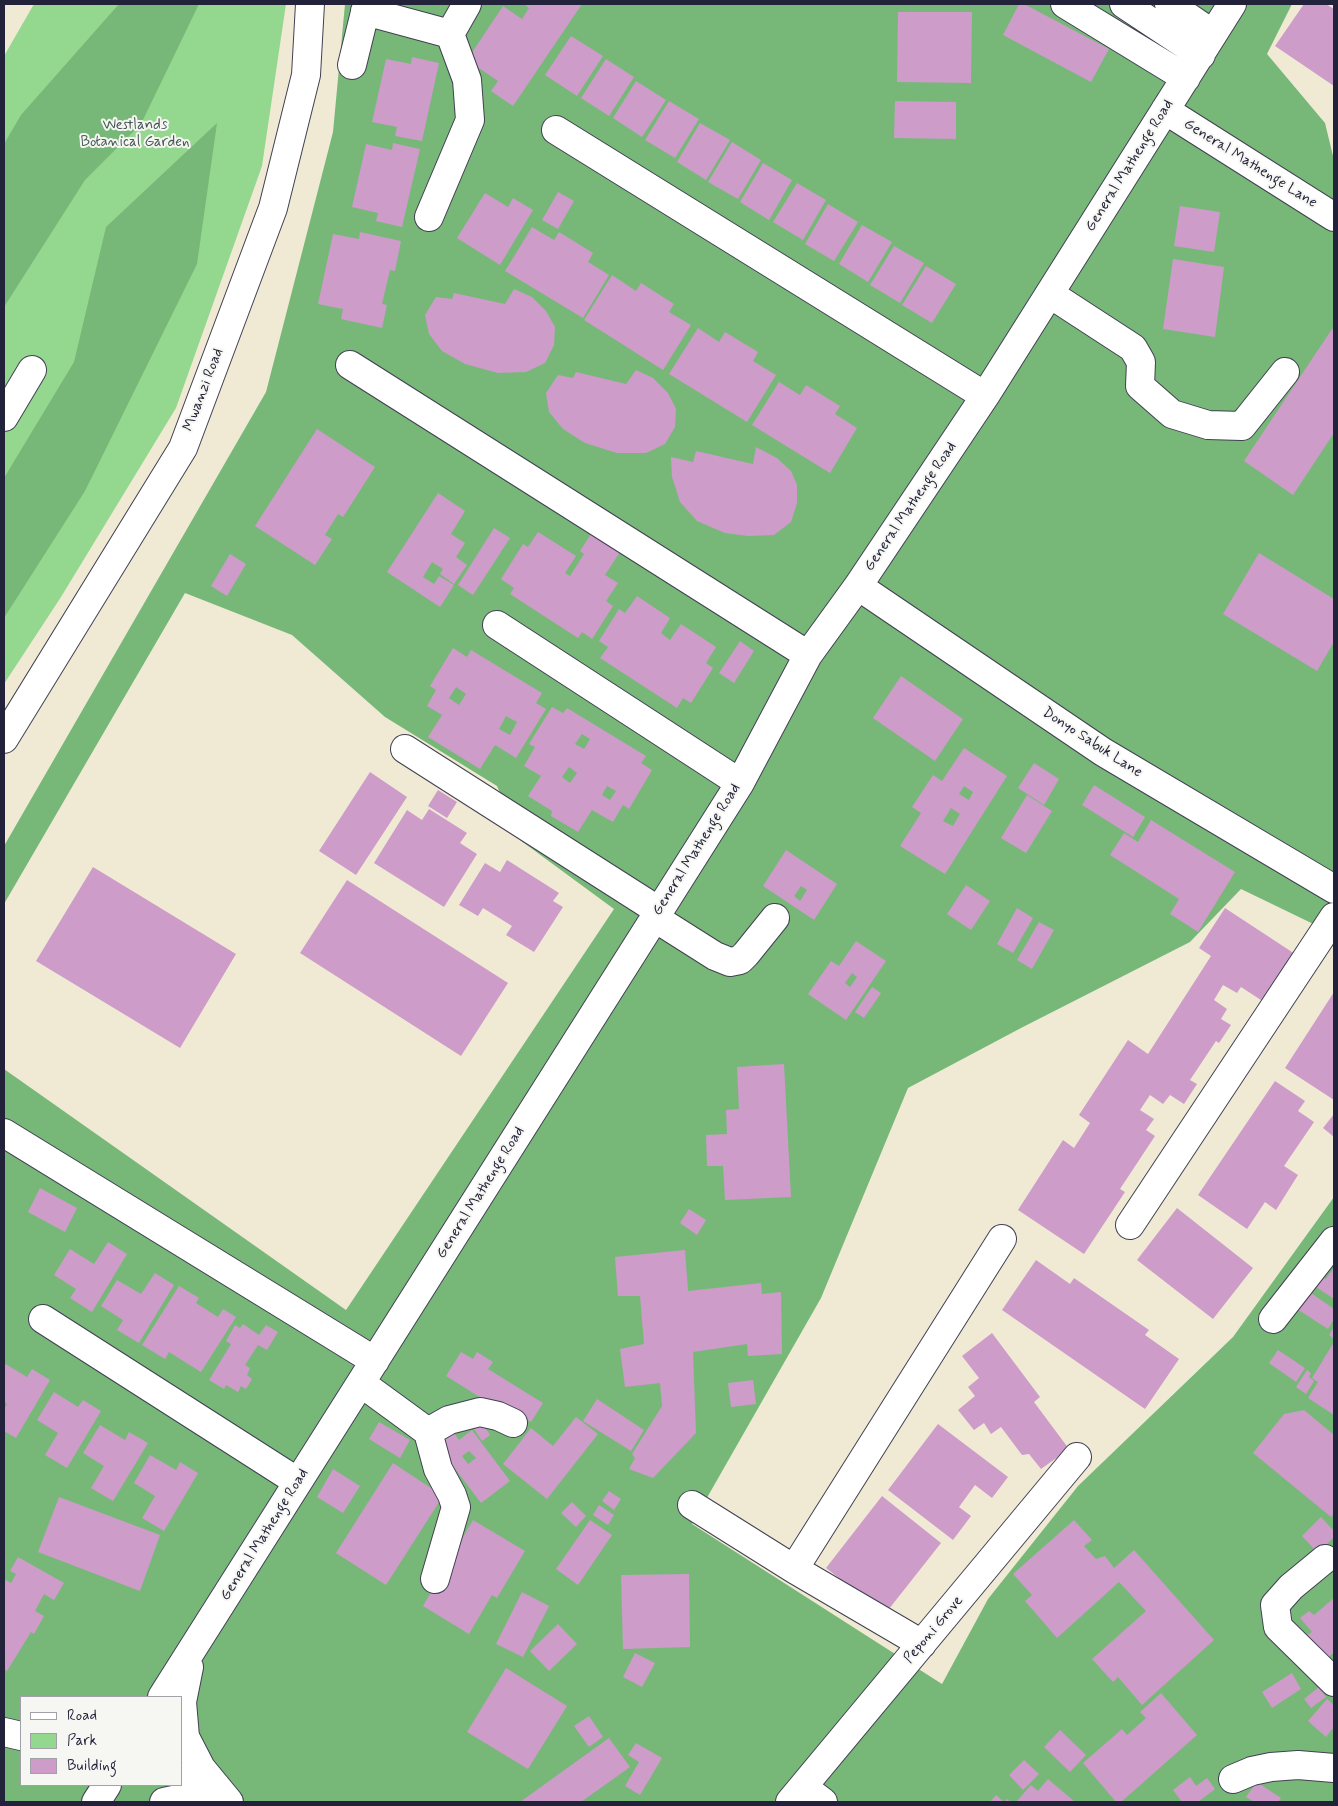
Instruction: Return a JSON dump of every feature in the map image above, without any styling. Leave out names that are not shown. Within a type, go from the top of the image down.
[{"type":"street","name":"Mwanzi Road","points":[[4,739],[183,448],[273,208],[306,75],[310,4]]},
{"type":"street","points":[[429,217],[470,120],[467,80],[450,34],[466,4]]},
{"type":"street","points":[[1066,4],[1186,78]]},
{"type":"street","points":[[1124,4],[1207,44]]},
{"type":"street","points":[[1169,4],[1207,44]]},
{"type":"street","name":"General Mathenge Road","points":[[163,1696],[740,783],[808,655],[858,586],[985,396],[1232,4]]},
{"type":"street","points":[[352,65],[366,8],[450,34]]},
{"type":"street","name":"General Mathenge Lane","points":[[1166,110],[1334,217]]},
{"type":"street","points":[[556,130],[985,396]]},
{"type":"street","points":[[1050,294],[1133,348],[1141,362],[1140,386],[1172,414],[1208,424],[1242,426],[1285,372]]},
{"type":"street","points":[[350,365],[808,655]]},
{"type":"street","points":[[4,417],[32,370]]},
{"type":"street","name":"Donyo Sabuk Lane","points":[[858,586],[1103,752],[1334,889]]},
{"type":"street","points":[[497,625],[740,783]]},
{"type":"street","points":[[405,749],[657,914],[715,956],[730,962],[740,960],[775,918]]},
{"type":"street","points":[[1130,1225],[1334,917]]},
{"type":"street","points":[[4,1133],[368,1372],[428,1432],[438,1469],[452,1495],[456,1507],[435,1580]]},
{"type":"street","points":[[794,1569],[1002,1239]]},
{"type":"street","points":[[1273,1320],[1334,1241]]},
{"type":"street","points":[[42,1319],[298,1482]]},
{"type":"street","points":[[428,1432],[449,1420],[480,1412],[498,1416],[513,1423]]},
{"type":"street","name":"Peponi Grove","points":[[805,1797],[922,1644],[1077,1457]]},
{"type":"street","points":[[692,1505],[794,1569],[922,1644]]},
{"type":"street","points":[[1326,1558],[1291,1587],[1275,1605],[1278,1627],[1334,1682]]},
{"type":"street","points":[[194,1646],[186,1676],[182,1702],[185,1736],[201,1768],[228,1802]]},
{"type":"street","points":[[4,1732],[20,1736]]},
{"type":"street","points":[[1233,1779],[1252,1771],[1270,1768],[1298,1765],[1334,1768]]},
{"type":"street","points":[[182,1777],[228,1802]]},
{"type":"street","points":[[96,1802],[106,1786]]},
{"type":"street","points":[[182,1786],[228,1802]]},
{"type":"street","points":[[164,1802],[178,1799],[211,1802]]},
{"type":"green space","name":"Westlands Botanical Garden","points":[[34,4],[286,4],[262,166],[176,408],[61,597],[4,684],[4,56]]},
{"type":"green space","points":[[119,4],[199,4],[141,124],[85,180],[4,307],[4,144],[21,115]]},
{"type":"green space","points":[[345,4],[1292,4],[1267,54],[1325,123],[1334,160],[1334,934],[1241,889],[1190,942],[908,1088],[821,1298],[692,1524],[942,1684],[988,1599],[1078,1486],[1233,1337],[1334,1197],[1334,1802],[4,1802],[4,1069],[346,1310],[614,909],[520,840],[497,786],[385,717],[292,635],[185,593],[4,904],[4,846],[266,392],[333,132]]},
{"type":"green space","points":[[217,123],[197,264],[85,491],[4,618],[4,478],[74,362],[106,227]]},
{"type":"building","points":[[524,4],[582,4],[513,106],[491,91],[498,81],[467,60],[503,6],[522,19],[529,8]]},
{"type":"building","points":[[1019,4],[1024,4],[1109,49],[1091,82],[1003,35]]},
{"type":"building","points":[[1304,4],[1326,4],[1334,9],[1334,86],[1275,46]]},
{"type":"building","points":[[898,12],[972,12],[971,83],[897,82]]},
{"type":"building","points":[[571,36],[603,56],[577,96],[545,75]]},
{"type":"building","points":[[412,57],[439,63],[422,141],[395,136],[397,127],[372,122],[386,59],[411,64]]},
{"type":"building","points":[[606,59],[634,77],[609,116],[581,98]]},
{"type":"building","points":[[636,81],[666,100],[642,137],[613,118]]},
{"type":"building","points":[[669,101],[699,119],[675,158],[645,140]]},
{"type":"building","points":[[895,101],[956,102],[956,139],[894,138]]},
{"type":"building","points":[[700,123],[730,140],[706,180],[677,162]]},
{"type":"building","points":[[732,142],[761,160],[738,199],[708,182]]},
{"type":"building","points":[[393,143],[420,149],[402,227],[376,221],[378,213],[352,207],[366,144],[392,150]]},
{"type":"building","points":[[763,163],[792,180],[769,220],[740,202]]},
{"type":"building","points":[[797,183],[826,200],[803,240],[773,222]]},
{"type":"building","points":[[558,192],[574,201],[558,229],[542,220]]},
{"type":"building","points":[[485,193],[508,207],[513,198],[533,210],[500,265],[457,238]]},
{"type":"building","points":[[828,204],[858,222],[834,261],[805,244]]},
{"type":"building","points":[[1180,206],[1220,212],[1214,252],[1174,246]]},
{"type":"building","points":[[862,225],[892,242],[868,282],[839,264]]},
{"type":"building","points":[[532,227],[554,240],[559,232],[593,253],[588,262],[609,275],[583,318],[505,271]]},
{"type":"building","points":[[360,232],[401,241],[395,271],[390,270],[382,304],[387,305],[382,328],[341,319],[343,309],[318,304],[333,234],[359,239]]},
{"type":"building","points":[[894,246],[924,263],[900,303],[870,285]]},
{"type":"building","points":[[1173,259],[1224,267],[1215,337],[1163,329]]},
{"type":"building","points":[[926,266],[956,284],[932,323],[902,305]]},
{"type":"building","points":[[612,275],[636,291],[641,283],[674,304],[669,312],[691,325],[663,370],[584,320]]},
{"type":"building","points":[[514,289],[532,297],[546,311],[555,327],[554,345],[545,363],[526,372],[498,373],[465,364],[442,351],[429,334],[425,315],[436,297],[452,299],[454,293],[505,304]]},
{"type":"building","points":[[698,328],[719,342],[725,332],[758,352],[753,361],[776,375],[747,422],[669,374]]},
{"type":"building","points":[[1332,329],[1334,330],[1334,433],[1293,495],[1244,461]]},
{"type":"building","points":[[636,370],[653,378],[668,393],[676,409],[675,427],[665,444],[646,453],[617,453],[585,443],[563,429],[549,412],[546,393],[558,375],[573,378],[576,372],[626,384]]},
{"type":"building","points":[[779,382],[800,395],[806,385],[840,406],[835,414],[857,428],[830,473],[752,425]]},
{"type":"building","points":[[317,429],[375,467],[343,517],[338,514],[325,535],[332,539],[315,565],[255,526]]},
{"type":"building","points":[[756,447],[777,458],[791,471],[797,485],[797,503],[791,522],[774,535],[748,536],[725,533],[697,521],[680,502],[672,477],[671,457],[693,462],[696,451],[753,464]]},
{"type":"building","points":[[438,493],[465,511],[451,534],[465,543],[456,557],[467,565],[454,584],[440,574],[443,569],[432,562],[423,577],[434,584],[439,576],[454,585],[440,607],[387,572]]},
{"type":"building","points":[[494,528],[510,538],[473,595],[458,585]]},
{"type":"building","points":[[593,531],[622,549],[605,575],[618,583],[606,601],[613,606],[592,639],[582,632],[578,638],[510,594],[514,588],[501,579],[523,544],[528,547],[538,532],[576,556],[565,573],[570,576],[584,554],[580,551]]},
{"type":"building","points":[[1259,553],[1334,599],[1334,642],[1317,671],[1223,614]]},
{"type":"building","points":[[230,554],[246,564],[227,596],[211,586]]},
{"type":"building","points":[[637,596],[670,618],[661,633],[670,640],[681,624],[716,647],[706,663],[713,668],[691,703],[683,698],[677,708],[600,658],[608,647],[599,641],[619,609],[625,613]]},
{"type":"building","points":[[740,641],[754,651],[734,683],[719,673]]},
{"type":"building","points":[[453,648],[467,657],[471,650],[542,693],[536,703],[546,709],[516,758],[495,745],[480,769],[428,737],[442,715],[427,706],[436,690],[430,686]],"holes":[[[456,687],[466,694],[459,705],[449,698]],[[506,716],[517,722],[510,735],[499,729]]]},
{"type":"building","points":[[901,676],[963,719],[935,761],[873,718]]},
{"type":"building","points":[[552,707],[563,713],[567,708],[646,756],[641,763],[652,770],[629,809],[623,805],[613,822],[592,810],[578,832],[551,816],[552,811],[528,796],[541,776],[524,766],[535,747],[529,744]],"holes":[[[582,734],[590,739],[584,749],[575,744]],[[569,767],[577,773],[570,783],[562,777]],[[607,786],[616,791],[610,800],[602,795]]]},
{"type":"building","points":[[964,748],[1007,776],[945,874],[900,846],[921,813],[912,807],[933,775],[942,781]],"holes":[[[964,786],[973,792],[969,800],[959,794]],[[951,808],[960,814],[953,826],[943,821]]]},
{"type":"building","points":[[1034,763],[1059,779],[1044,805],[1018,788]]},
{"type":"building","points":[[370,772],[407,797],[356,875],[319,851]]},
{"type":"building","points":[[1094,785],[1145,817],[1133,837],[1082,805]]},
{"type":"building","points":[[438,790],[457,802],[447,818],[428,806]]},
{"type":"building","points":[[1027,795],[1052,811],[1026,853],[1001,838]]},
{"type":"building","points":[[429,809],[467,833],[460,843],[477,854],[444,907],[374,863],[407,810],[422,820]]},
{"type":"building","points":[[1151,820],[1235,872],[1198,932],[1170,914],[1179,899],[1110,855],[1124,833],[1138,842]]},
{"type":"building","points":[[786,850],[837,884],[814,920],[763,886]],"holes":[[[801,886],[807,890],[800,901],[794,896]]]},
{"type":"building","points":[[507,860],[559,893],[553,901],[563,907],[534,952],[506,935],[512,926],[483,908],[478,916],[459,905],[485,863],[500,872]]},
{"type":"building","points":[[93,867],[236,954],[180,1048],[36,961]]},
{"type":"building","points":[[347,880],[508,983],[461,1056],[300,953]]},
{"type":"building","points":[[966,885],[990,901],[971,930],[947,914]]},
{"type":"building","points":[[1017,908],[1033,918],[1013,953],[997,944]]},
{"type":"building","points":[[1225,908],[1295,954],[1264,1002],[1241,987],[1237,993],[1223,985],[1214,1000],[1227,1009],[1221,1019],[1231,1025],[1219,1043],[1216,1041],[1190,1080],[1197,1084],[1184,1104],[1170,1095],[1163,1104],[1150,1095],[1140,1110],[1154,1119],[1146,1130],[1155,1136],[1120,1189],[1125,1192],[1084,1254],[1018,1210],[1063,1140],[1074,1148],[1090,1123],[1079,1115],[1128,1040],[1148,1054],[1211,956],[1199,948]]},
{"type":"building","points":[[1039,922],[1054,930],[1032,969],[1017,960]]},
{"type":"building","points":[[856,941],[886,961],[846,1020],[808,994],[831,961],[839,966]],"holes":[[[852,973],[857,977],[850,987],[845,983]]]},
{"type":"building","points":[[872,987],[881,993],[864,1018],[855,1012]]},
{"type":"building","points":[[1334,992],[1334,1100],[1285,1068]]},
{"type":"building","points":[[784,1064],[791,1197],[725,1200],[723,1166],[707,1166],[706,1135],[727,1134],[726,1110],[739,1109],[737,1067]]},
{"type":"building","points":[[1275,1081],[1305,1101],[1298,1111],[1314,1122],[1284,1166],[1298,1175],[1276,1210],[1265,1202],[1247,1229],[1198,1195]]},
{"type":"building","points":[[1334,1114],[1334,1137],[1323,1128]]},
{"type":"building","points":[[40,1188],[77,1208],[65,1232],[28,1212]]},
{"type":"building","points":[[1177,1208],[1253,1268],[1213,1319],[1137,1260]]},
{"type":"building","points":[[689,1209],[706,1220],[697,1235],[680,1223]]},
{"type":"building","points":[[108,1242],[127,1254],[92,1312],[70,1298],[76,1289],[54,1275],[70,1249],[94,1264]]},
{"type":"building","points":[[685,1250],[688,1291],[761,1283],[762,1294],[781,1292],[782,1354],[748,1356],[747,1344],[693,1352],[696,1433],[653,1478],[629,1469],[635,1458],[632,1454],[662,1406],[660,1383],[625,1387],[620,1349],[644,1344],[640,1296],[618,1296],[615,1257]]},
{"type":"building","points":[[1036,1260],[1070,1284],[1074,1278],[1149,1330],[1145,1335],[1179,1359],[1145,1409],[1002,1310]]},
{"type":"building","points":[[1333,1269],[1334,1299],[1313,1285],[1319,1275],[1326,1279]]},
{"type":"building","points":[[155,1273],[174,1285],[139,1343],[117,1330],[123,1320],[101,1306],[117,1280],[141,1294]]},
{"type":"building","points":[[179,1286],[199,1298],[196,1303],[218,1317],[223,1309],[236,1317],[201,1372],[169,1352],[165,1359],[142,1345]]},
{"type":"building","points":[[1308,1291],[1334,1309],[1334,1319],[1328,1329],[1297,1309]]},
{"type":"building","points":[[243,1324],[259,1335],[266,1325],[278,1332],[267,1350],[258,1345],[245,1365],[250,1368],[247,1375],[252,1379],[246,1389],[241,1386],[238,1392],[226,1385],[224,1389],[209,1380],[231,1344],[226,1341],[235,1325],[240,1328]]},
{"type":"building","points":[[1334,1327],[1334,1339],[1329,1335]]},
{"type":"building","points":[[992,1333],[1040,1397],[1034,1402],[1069,1449],[1041,1469],[1029,1454],[1022,1455],[1001,1427],[991,1434],[984,1423],[974,1430],[958,1410],[975,1396],[968,1387],[979,1378],[962,1356]]},
{"type":"building","points":[[1334,1342],[1334,1415],[1308,1398],[1318,1382],[1312,1378]]},
{"type":"building","points":[[1278,1350],[1305,1368],[1296,1382],[1269,1363]]},
{"type":"building","points":[[461,1352],[473,1359],[477,1352],[493,1362],[488,1369],[543,1403],[531,1422],[502,1404],[499,1409],[446,1376]]},
{"type":"building","points":[[4,1363],[27,1377],[32,1369],[50,1380],[16,1438],[4,1431],[4,1409],[7,1404],[4,1401]]},
{"type":"building","points":[[1307,1370],[1311,1373],[1309,1377],[1314,1381],[1306,1394],[1296,1387]]},
{"type":"building","points":[[753,1380],[756,1404],[731,1407],[728,1383]]},
{"type":"building","points":[[54,1392],[78,1407],[83,1400],[101,1411],[67,1468],[45,1455],[58,1433],[37,1420]]},
{"type":"building","points":[[597,1399],[644,1430],[631,1451],[583,1421]]},
{"type":"building","points":[[1304,1410],[1334,1435],[1334,1513],[1331,1517],[1253,1453],[1284,1414]]},
{"type":"building","points":[[576,1417],[598,1434],[547,1499],[503,1464],[531,1428],[553,1446]]},
{"type":"building","points":[[379,1422],[410,1440],[400,1458],[369,1439]]},
{"type":"building","points":[[482,1423],[490,1435],[482,1441],[474,1429]]},
{"type":"building","points":[[938,1424],[1008,1477],[992,1498],[975,1485],[959,1507],[971,1516],[953,1540],[888,1490]]},
{"type":"building","points":[[100,1425],[125,1440],[129,1432],[148,1443],[113,1501],[91,1488],[104,1466],[83,1453]]},
{"type":"building","points":[[472,1430],[510,1481],[481,1503],[437,1445],[454,1433],[459,1440]],"holes":[[[469,1451],[476,1458],[468,1464],[462,1456]]]},
{"type":"building","points":[[150,1455],[176,1470],[180,1462],[198,1473],[164,1531],[142,1518],[155,1496],[134,1483]]},
{"type":"building","points":[[393,1463],[443,1496],[386,1585],[336,1553]]},
{"type":"building","points":[[333,1469],[360,1486],[343,1513],[317,1497]]},
{"type":"building","points":[[609,1491],[621,1499],[614,1510],[602,1501]]},
{"type":"building","points":[[882,1496],[941,1543],[885,1614],[826,1568]]},
{"type":"building","points":[[59,1497],[160,1535],[140,1591],[38,1552]]},
{"type":"building","points":[[572,1502],[586,1516],[576,1527],[561,1513]]},
{"type":"building","points":[[599,1505],[614,1515],[608,1525],[593,1515]]},
{"type":"building","points":[[1321,1517],[1334,1531],[1334,1537],[1318,1553],[1302,1536]]},
{"type":"building","points":[[473,1520],[525,1551],[497,1598],[492,1595],[469,1634],[423,1606]]},
{"type":"building","points":[[590,1520],[612,1535],[578,1585],[556,1569]]},
{"type":"building","points":[[1074,1520],[1092,1540],[1084,1546],[1096,1559],[1105,1556],[1114,1568],[1134,1550],[1214,1640],[1142,1705],[1118,1677],[1113,1682],[1092,1659],[1146,1611],[1119,1582],[1057,1638],[1025,1601],[1032,1595],[1013,1574]]},
{"type":"building","points":[[18,1557],[64,1583],[54,1600],[44,1594],[35,1611],[44,1616],[34,1634],[31,1632],[7,1671],[4,1669],[4,1579],[11,1583],[16,1574],[10,1571]]},
{"type":"building","points":[[689,1574],[690,1647],[623,1649],[621,1575]]},
{"type":"building","points":[[522,1592],[549,1606],[523,1657],[496,1644]]},
{"type":"building","points":[[1334,1598],[1334,1652],[1327,1659],[1307,1635],[1312,1632],[1300,1618],[1309,1611],[1314,1615]]},
{"type":"building","points":[[558,1624],[577,1644],[549,1671],[530,1651]]},
{"type":"building","points":[[635,1653],[655,1663],[642,1687],[623,1677]]},
{"type":"building","points":[[506,1668],[567,1706],[528,1769],[467,1732]]},
{"type":"building","points":[[1292,1673],[1301,1689],[1272,1708],[1262,1692]]},
{"type":"building","points":[[1319,1687],[1326,1697],[1311,1708],[1304,1699]]},
{"type":"building","points":[[1161,1693],[1197,1735],[1121,1802],[1116,1802],[1083,1763],[1122,1729],[1127,1735],[1146,1718],[1140,1712]]},
{"type":"building","points":[[1327,1699],[1334,1705],[1334,1731],[1332,1729],[1326,1737],[1308,1721]]},
{"type":"building","points":[[589,1716],[603,1737],[589,1747],[574,1726]]},
{"type":"building","points":[[1060,1730],[1086,1755],[1070,1772],[1044,1747]]},
{"type":"building","points":[[609,1738],[630,1767],[581,1802],[520,1802]]},
{"type":"building","points":[[636,1743],[662,1758],[640,1795],[625,1786],[639,1762],[628,1755]]},
{"type":"building","points":[[1024,1760],[1039,1774],[1023,1790],[1009,1775]]},
{"type":"building","points":[[1190,1777],[1196,1786],[1207,1778],[1215,1789],[1198,1802],[1182,1802],[1173,1790]]},
{"type":"building","points":[[1048,1779],[1075,1802],[1016,1802],[1031,1785],[1038,1791]]},
{"type":"building","points":[[1257,1782],[1281,1798],[1278,1802],[1254,1802],[1246,1797]]},
{"type":"building","points":[[996,1795],[1004,1802],[990,1802]]}]
